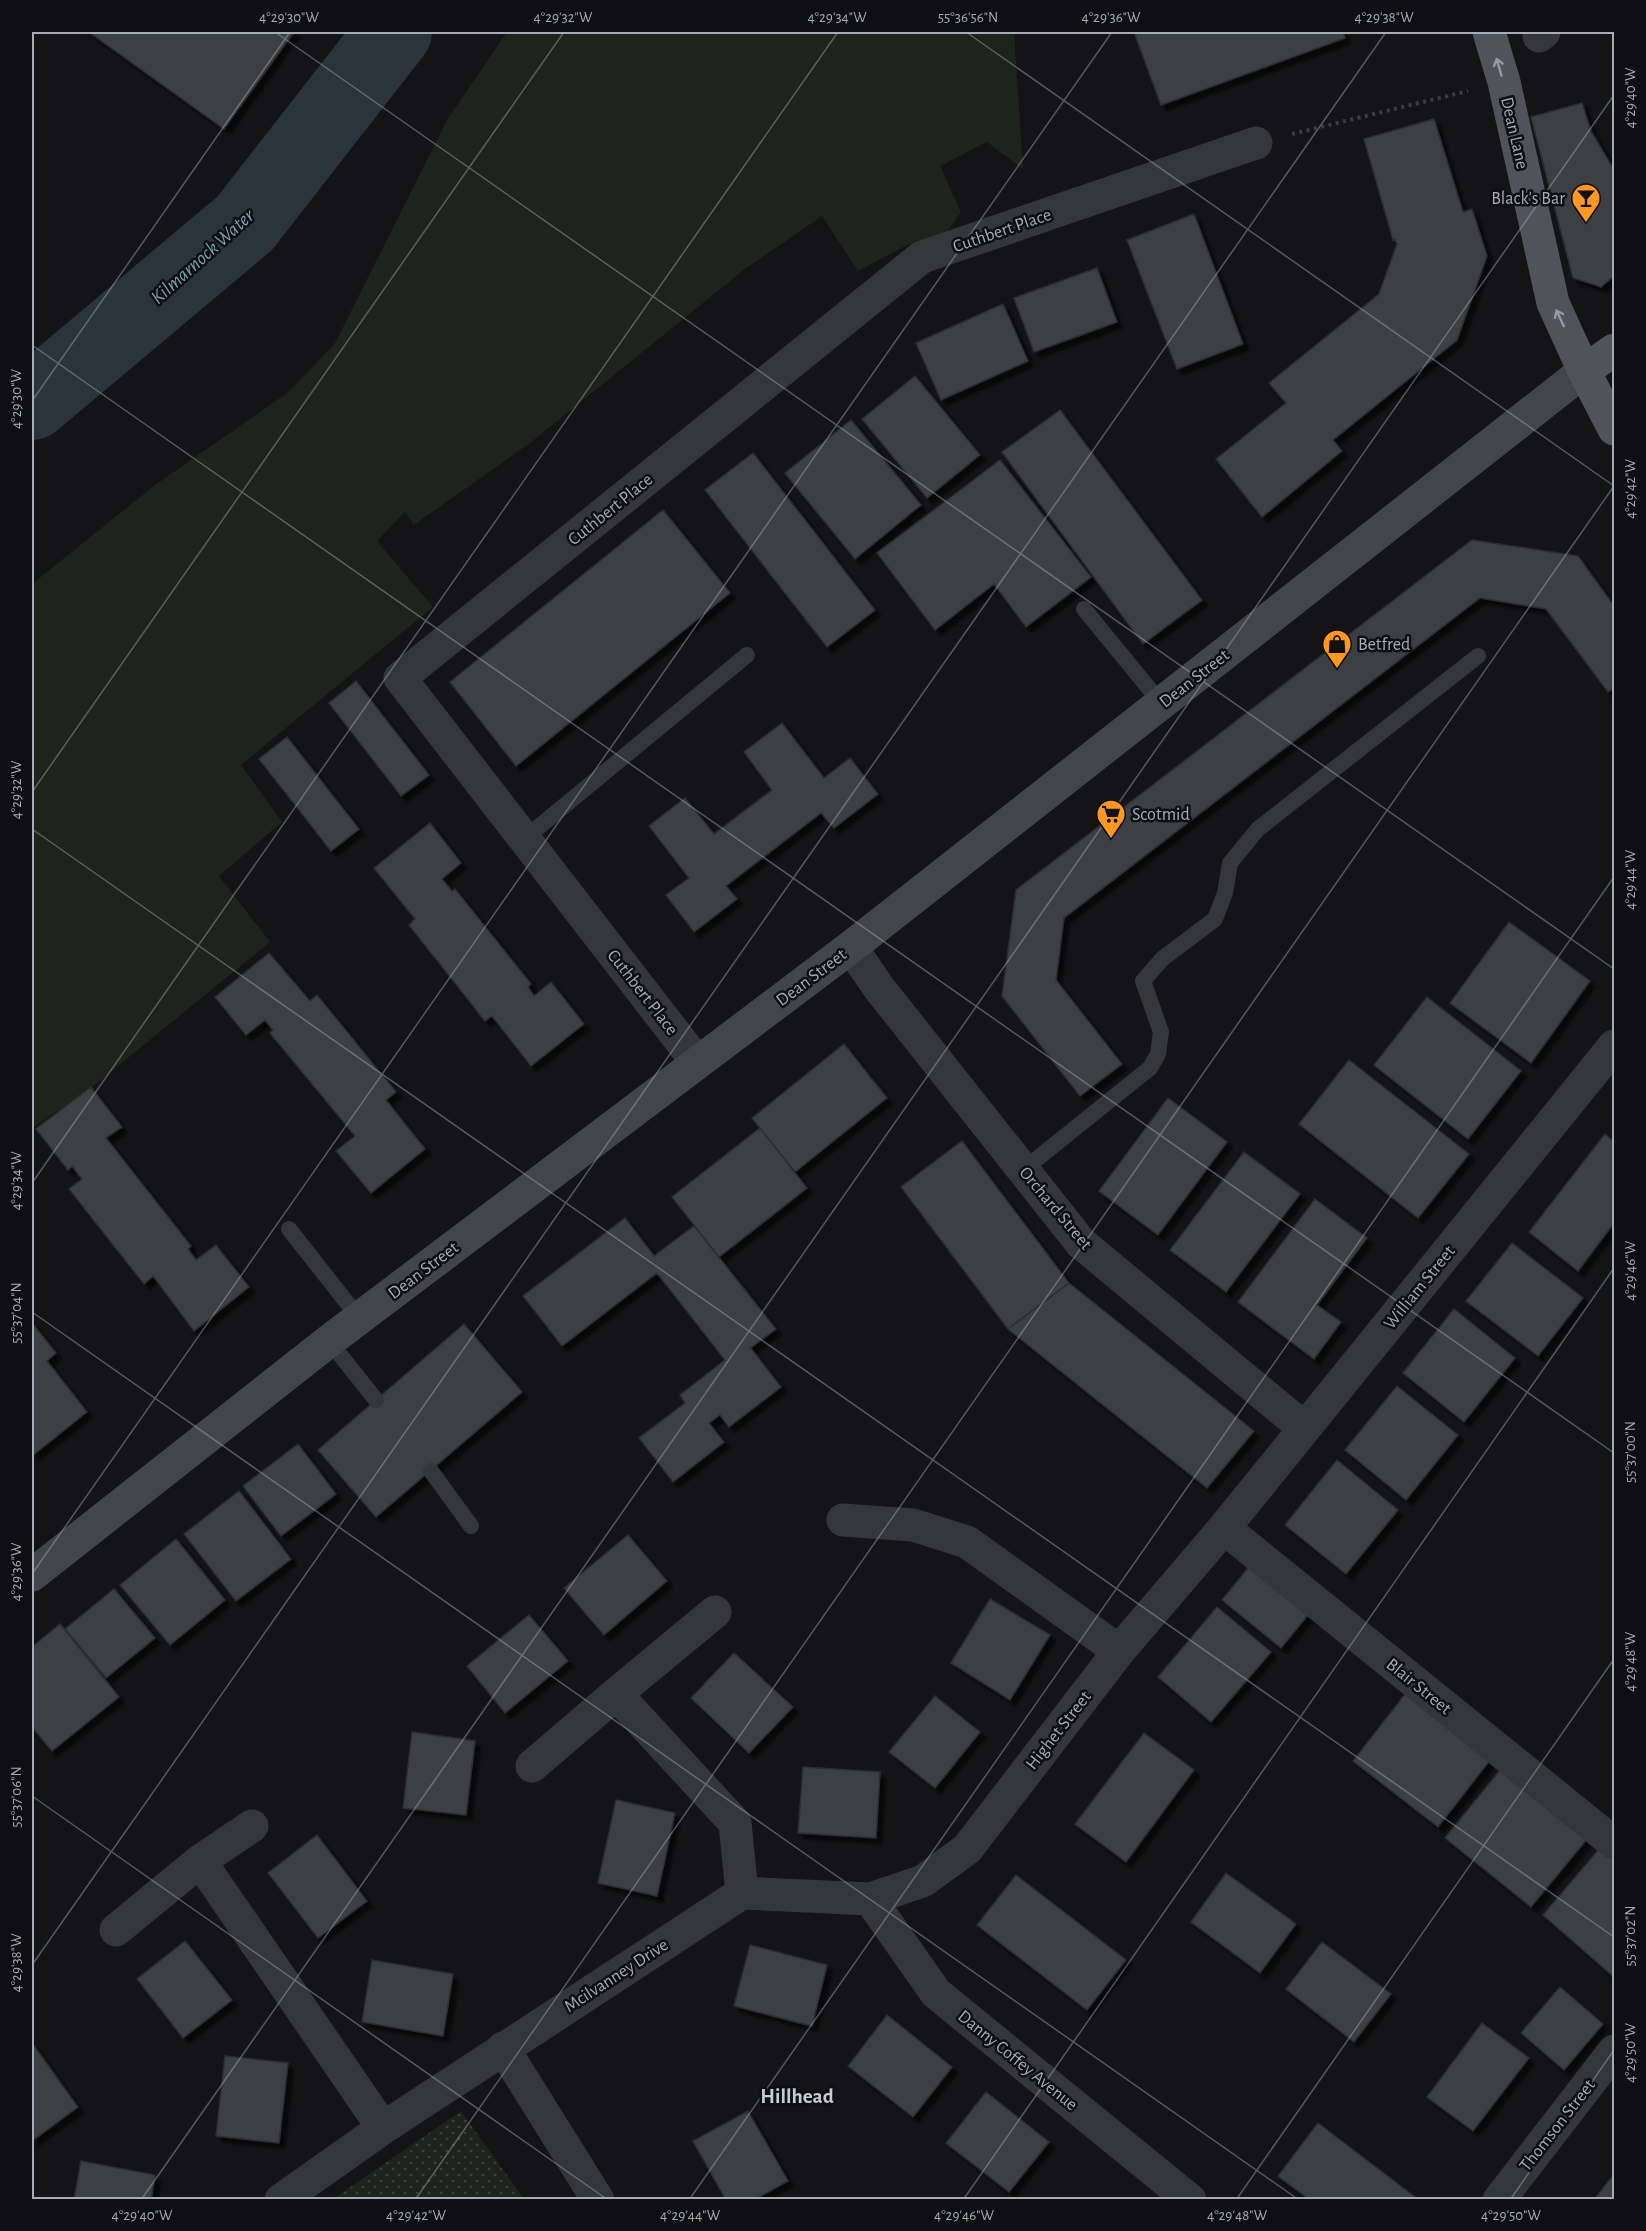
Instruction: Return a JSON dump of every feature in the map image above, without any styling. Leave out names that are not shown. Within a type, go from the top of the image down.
[{"type":"main road","name":"Dean Lane","points":[[1490,32],[1504,82],[1553,303],[1614,429]]},
{"type":"main road","points":[[1584,371],[1614,350]]},
{"type":"main road","name":"Dean Street","points":[[32,1575],[329,1341],[851,947],[1584,371]]},
{"type":"street","name":"Cuthbert Place","points":[[697,1062],[400,678],[922,257],[1256,143]]},
{"type":"street","name":"Orchard Street","points":[[851,947],[879,988],[1081,1243],[1304,1428]]},
{"type":"street","name":"William Street","points":[[1224,1528],[1614,1046]]},
{"type":"street","points":[[843,1520],[913,1525],[967,1542],[1119,1651]]},
{"type":"street","name":"Highet Street","points":[[870,1899],[923,1881],[967,1849],[1119,1651],[1224,1528]]},
{"type":"street","name":"Blair Street","points":[[1224,1528],[1614,1844]]},
{"type":"street","points":[[532,1766],[715,1612]]},
{"type":"street","points":[[616,1694],[735,1822],[742,1893],[870,1899]]},
{"type":"street","points":[[116,1930],[200,1861],[252,1826]]},
{"type":"street","points":[[200,1861],[382,2128]]},
{"type":"street","name":"Mcilvanney Drive","points":[[281,2199],[382,2128],[742,1893]]},
{"type":"street","name":"Danny Coffey Avenue","points":[[870,1899],[936,1993],[1190,2199]]},
{"type":"street","points":[[503,2048],[598,2199]]},
{"type":"street","name":"Thomson Street","points":[[1499,2199],[1614,2051]]},
{"type":"lane","points":[[1084,609],[1161,704]]},
{"type":"lane","points":[[524,839],[747,656]]},
{"type":"lane","points":[[1023,1170],[1150,1068],[1158,1054],[1161,1032],[1143,981],[1162,959],[1215,919],[1226,893],[1230,863],[1258,830],[1478,656]]},
{"type":"lane","points":[[289,1229],[359,1318]]},
{"type":"lane","points":[[329,1341],[376,1400]]},
{"type":"lane","points":[[430,1471],[471,1526]]},
{"type":"path","points":[[1256,143],[1504,82]]},
{"type":"shaded area","points":[[507,32],[1014,32],[1023,169],[987,142],[940,166],[961,212],[947,232],[905,246],[858,271],[822,216],[745,269],[530,443],[414,525],[405,512],[377,541],[433,607],[241,765],[282,822],[219,876],[270,942],[91,1088],[32,1128],[32,584],[155,485],[286,394],[334,345],[447,120]]},
{"type":"shaded area","points":[[461,2111],[524,2199],[333,2199]]},
{"type":"building","points":[[89,32],[294,32],[224,129]]},
{"type":"building","points":[[1134,32],[1343,32],[1345,38],[1161,105]]},
{"type":"building","name":"Black's Bar","points":[[1582,103],[1591,131],[1614,170],[1614,276],[1601,287],[1573,278],[1531,117]]},
{"type":"building","points":[[1434,119],[1463,212],[1472,209],[1487,256],[1457,340],[1333,440],[1342,451],[1262,517],[1216,459],[1286,403],[1269,383],[1379,294],[1397,244],[1395,239],[1393,240],[1364,139]]},
{"type":"building","points":[[1194,214],[1243,344],[1177,369],[1127,240]]},
{"type":"building","points":[[1097,268],[1117,322],[1034,352],[1014,298]]},
{"type":"building","points":[[1003,304],[1028,361],[941,400],[916,343]]},
{"type":"building","points":[[915,376],[980,455],[927,498],[862,419]]},
{"type":"building","points":[[1060,410],[1202,600],[1143,644],[1002,452]]},
{"type":"building","points":[[851,420],[921,505],[855,559],[785,473]]},
{"type":"building","points":[[753,453],[875,610],[827,647],[705,490]]},
{"type":"building","points":[[1000,460],[1091,577],[1026,627],[994,584],[935,630],[877,553]]},
{"type":"building","points":[[663,510],[730,593],[516,766],[450,682]]},
{"type":"building","points":[[1472,540],[1578,556],[1614,606],[1614,688],[1608,692],[1546,609],[1480,598],[1064,918],[1056,980],[1122,1064],[1080,1096],[1002,996],[1016,890]]},
{"type":"building","points":[[356,681],[429,775],[401,796],[329,703]]},
{"type":"building","points":[[782,723],[824,778],[850,758],[878,794],[834,828],[821,813],[726,886],[737,899],[694,932],[666,895],[689,878],[649,826],[685,798],[714,834],[772,790],[744,752]]},
{"type":"building","points":[[287,737],[359,829],[331,851],[259,759]]},
{"type":"building","points":[[430,823],[461,863],[442,879],[452,891],[455,889],[531,984],[528,987],[534,996],[551,982],[584,1024],[531,1066],[492,1016],[485,1021],[409,925],[415,919],[374,868]]},
{"type":"building","points":[[1509,922],[1590,981],[1531,1063],[1450,1003]]},
{"type":"building","points":[[269,953],[310,1001],[317,995],[396,1092],[386,1100],[425,1149],[371,1193],[336,1151],[355,1136],[270,1033],[273,1030],[265,1020],[246,1035],[215,997]]},
{"type":"building","points":[[1427,997],[1521,1071],[1468,1139],[1374,1065]]},
{"type":"building","points":[[844,1044],[887,1098],[795,1172],[752,1118]]},
{"type":"building","points":[[1349,1060],[1469,1154],[1418,1218],[1299,1124]]},
{"type":"building","points":[[91,1087],[122,1127],[106,1138],[191,1246],[188,1249],[196,1260],[216,1245],[249,1287],[194,1331],[153,1276],[144,1284],[69,1189],[82,1179],[72,1166],[68,1170],[36,1129]]},
{"type":"building","points":[[1168,1098],[1227,1142],[1158,1235],[1099,1191]]},
{"type":"building","points":[[760,1128],[807,1188],[719,1257],[672,1197]]},
{"type":"building","points":[[1605,1134],[1614,1142],[1614,1223],[1578,1271],[1529,1232]]},
{"type":"building","points":[[962,1141],[1069,1283],[1008,1329],[901,1187]]},
{"type":"building","points":[[1244,1152],[1300,1194],[1226,1292],[1170,1250]]},
{"type":"building","points":[[1315,1199],[1367,1238],[1317,1305],[1341,1322],[1314,1359],[1238,1302]]},
{"type":"building","points":[[625,1218],[654,1256],[694,1226],[776,1329],[751,1348],[781,1387],[729,1427],[720,1415],[709,1423],[724,1442],[673,1482],[639,1438],[685,1403],[680,1395],[725,1360],[657,1273],[562,1346],[523,1296]]},
{"type":"building","points":[[1512,1243],[1583,1298],[1538,1356],[1466,1301]]},
{"type":"building","points":[[1069,1283],[1254,1431],[1207,1488],[1008,1329]]},
{"type":"building","points":[[1454,1309],[1515,1358],[1464,1422],[1403,1373]]},
{"type":"building","points":[[32,1323],[56,1353],[47,1361],[87,1412],[32,1456]]},
{"type":"building","points":[[464,1324],[522,1392],[376,1517],[318,1450]]},
{"type":"building","points":[[1397,1386],[1458,1435],[1406,1500],[1345,1450]]},
{"type":"building","points":[[298,1444],[336,1494],[281,1536],[243,1486]]},
{"type":"building","points":[[1337,1460],[1398,1510],[1346,1574],[1285,1525]]},
{"type":"building","points":[[239,1491],[291,1559],[236,1601],[184,1534]]},
{"type":"building","points":[[628,1535],[667,1581],[604,1635],[564,1588]]},
{"type":"building","points":[[176,1539],[225,1600],[170,1645],[120,1585]]},
{"type":"building","points":[[1253,1562],[1312,1610],[1281,1648],[1222,1600]]},
{"type":"building","points":[[114,1589],[155,1638],[106,1678],[65,1629]]},
{"type":"building","points":[[990,1599],[1050,1635],[1010,1700],[951,1663]]},
{"type":"building","points":[[1217,1607],[1271,1652],[1211,1722],[1158,1677]]},
{"type":"building","points":[[529,1615],[568,1661],[505,1713],[467,1666]]},
{"type":"building","points":[[60,1624],[119,1697],[52,1751],[32,1727],[32,1647]]},
{"type":"building","points":[[734,1653],[793,1707],[749,1753],[691,1698]]},
{"type":"building","points":[[1406,1693],[1491,1759],[1438,1827],[1353,1761]]},
{"type":"building","points":[[935,1696],[980,1732],[935,1788],[889,1752]]},
{"type":"building","points":[[412,1732],[475,1741],[466,1815],[403,1808]]},
{"type":"building","points":[[1144,1733],[1194,1770],[1126,1862],[1075,1824]]},
{"type":"building","points":[[803,1767],[880,1772],[876,1838],[798,1833]]},
{"type":"building","points":[[1501,1769],[1587,1839],[1531,1907],[1445,1838]]},
{"type":"building","points":[[616,1800],[675,1813],[657,1896],[598,1883]]},
{"type":"building","points":[[317,1835],[367,1901],[318,1938],[268,1873]]},
{"type":"building","points":[[1601,1847],[1614,1858],[1614,1977],[1543,1915]]},
{"type":"building","points":[[1226,1873],[1296,1924],[1260,1973],[1191,1922]]},
{"type":"building","points":[[1016,1875],[1126,1960],[1087,2010],[977,1925]]},
{"type":"building","points":[[185,1941],[232,2000],[183,2038],[137,1979]]},
{"type":"building","points":[[1322,1942],[1391,1994],[1354,2042],[1286,1989]]},
{"type":"building","points":[[750,1945],[827,1965],[812,2026],[734,2006]]},
{"type":"building","points":[[372,1960],[453,1974],[443,2036],[362,2022]]},
{"type":"building","points":[[1560,1987],[1603,2024],[1564,2070],[1521,2033]]},
{"type":"building","points":[[887,2015],[952,2067],[913,2117],[848,2066]]},
{"type":"building","points":[[1482,2023],[1529,2058],[1473,2131],[1427,2097]]},
{"type":"building","points":[[32,2043],[78,2107],[32,2141]]},
{"type":"building","points":[[225,2056],[288,2063],[279,2143],[216,2136]]},
{"type":"building","points":[[986,2092],[1049,2142],[1009,2192],[946,2143]]},
{"type":"building","points":[[748,2111],[788,2181],[754,2200],[726,2200],[693,2141]]},
{"type":"building","points":[[1318,2123],[1419,2200],[1310,2200],[1278,2176]]},
{"type":"building","points":[[81,2161],[155,2175],[151,2200],[74,2200]]},
{"type":"building","points":[[1614,2174],[1614,2200],[1594,2200]]},
{"type":"waterway","name":"Kilmarnock Water","points":[[32,402],[245,223],[394,32]]},
{"type":"place","name":"Black's Bar","points":[[1586,224]]},
{"type":"place","name":"Betfred","points":[[1337,670]]},
{"type":"place","name":"Scotmid","points":[[1111,840]]},
{"type":"district","name":"Hillhead","points":[[797,2096]]}]
